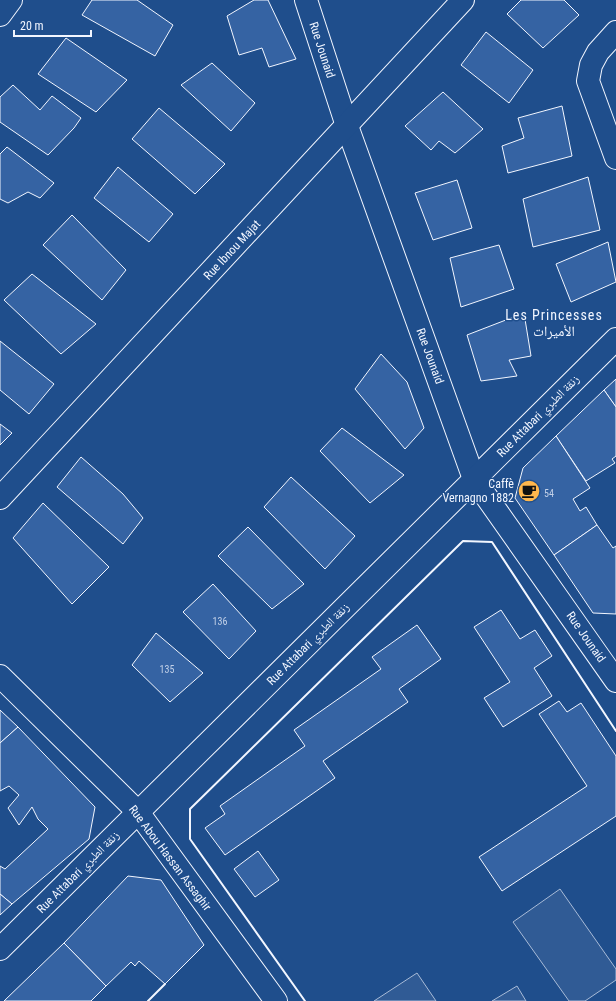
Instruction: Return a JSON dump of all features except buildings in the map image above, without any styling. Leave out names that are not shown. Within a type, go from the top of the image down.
[{"type":"street","points":[[0,15],[11,0]]},
{"type":"street","name":"Rue Jounaid","points":[[306,0],[347,126],[474,479],[612,667]]},
{"type":"street","name":"Rue Ibnou Majat","points":[[0,498],[463,0]]},
{"type":"street","points":[[616,32],[598,52],[591,65],[588,81],[616,158]]},
{"type":"street","name":"Rue Attabari زنقة الطبري","points":[[0,949],[616,339]]},
{"type":"street","name":"Rue Abou Hassan Assaghir","points":[[0,676],[138,812],[276,1001]]},
{"type":"shaded area","points":[[560,889],[616,969],[616,980],[585,1001],[569,1001],[513,922]]},
{"type":"shaded area","points":[[417,973],[436,1001],[374,1001]]},
{"type":"shaded area","points":[[517,986],[526,1001],[492,1001]]},
{"type":"wall","points":[[305,1001],[190,839],[190,809],[463,541],[492,542],[616,731]]},
{"type":"wall","points":[[148,1001],[165,984]]},
{"type":"place","name":"Caffè Vernagno 1882","points":[[529,491]]},
{"type":"district","name":"Les Princesses الأميرات","points":[[554,324]]}]
